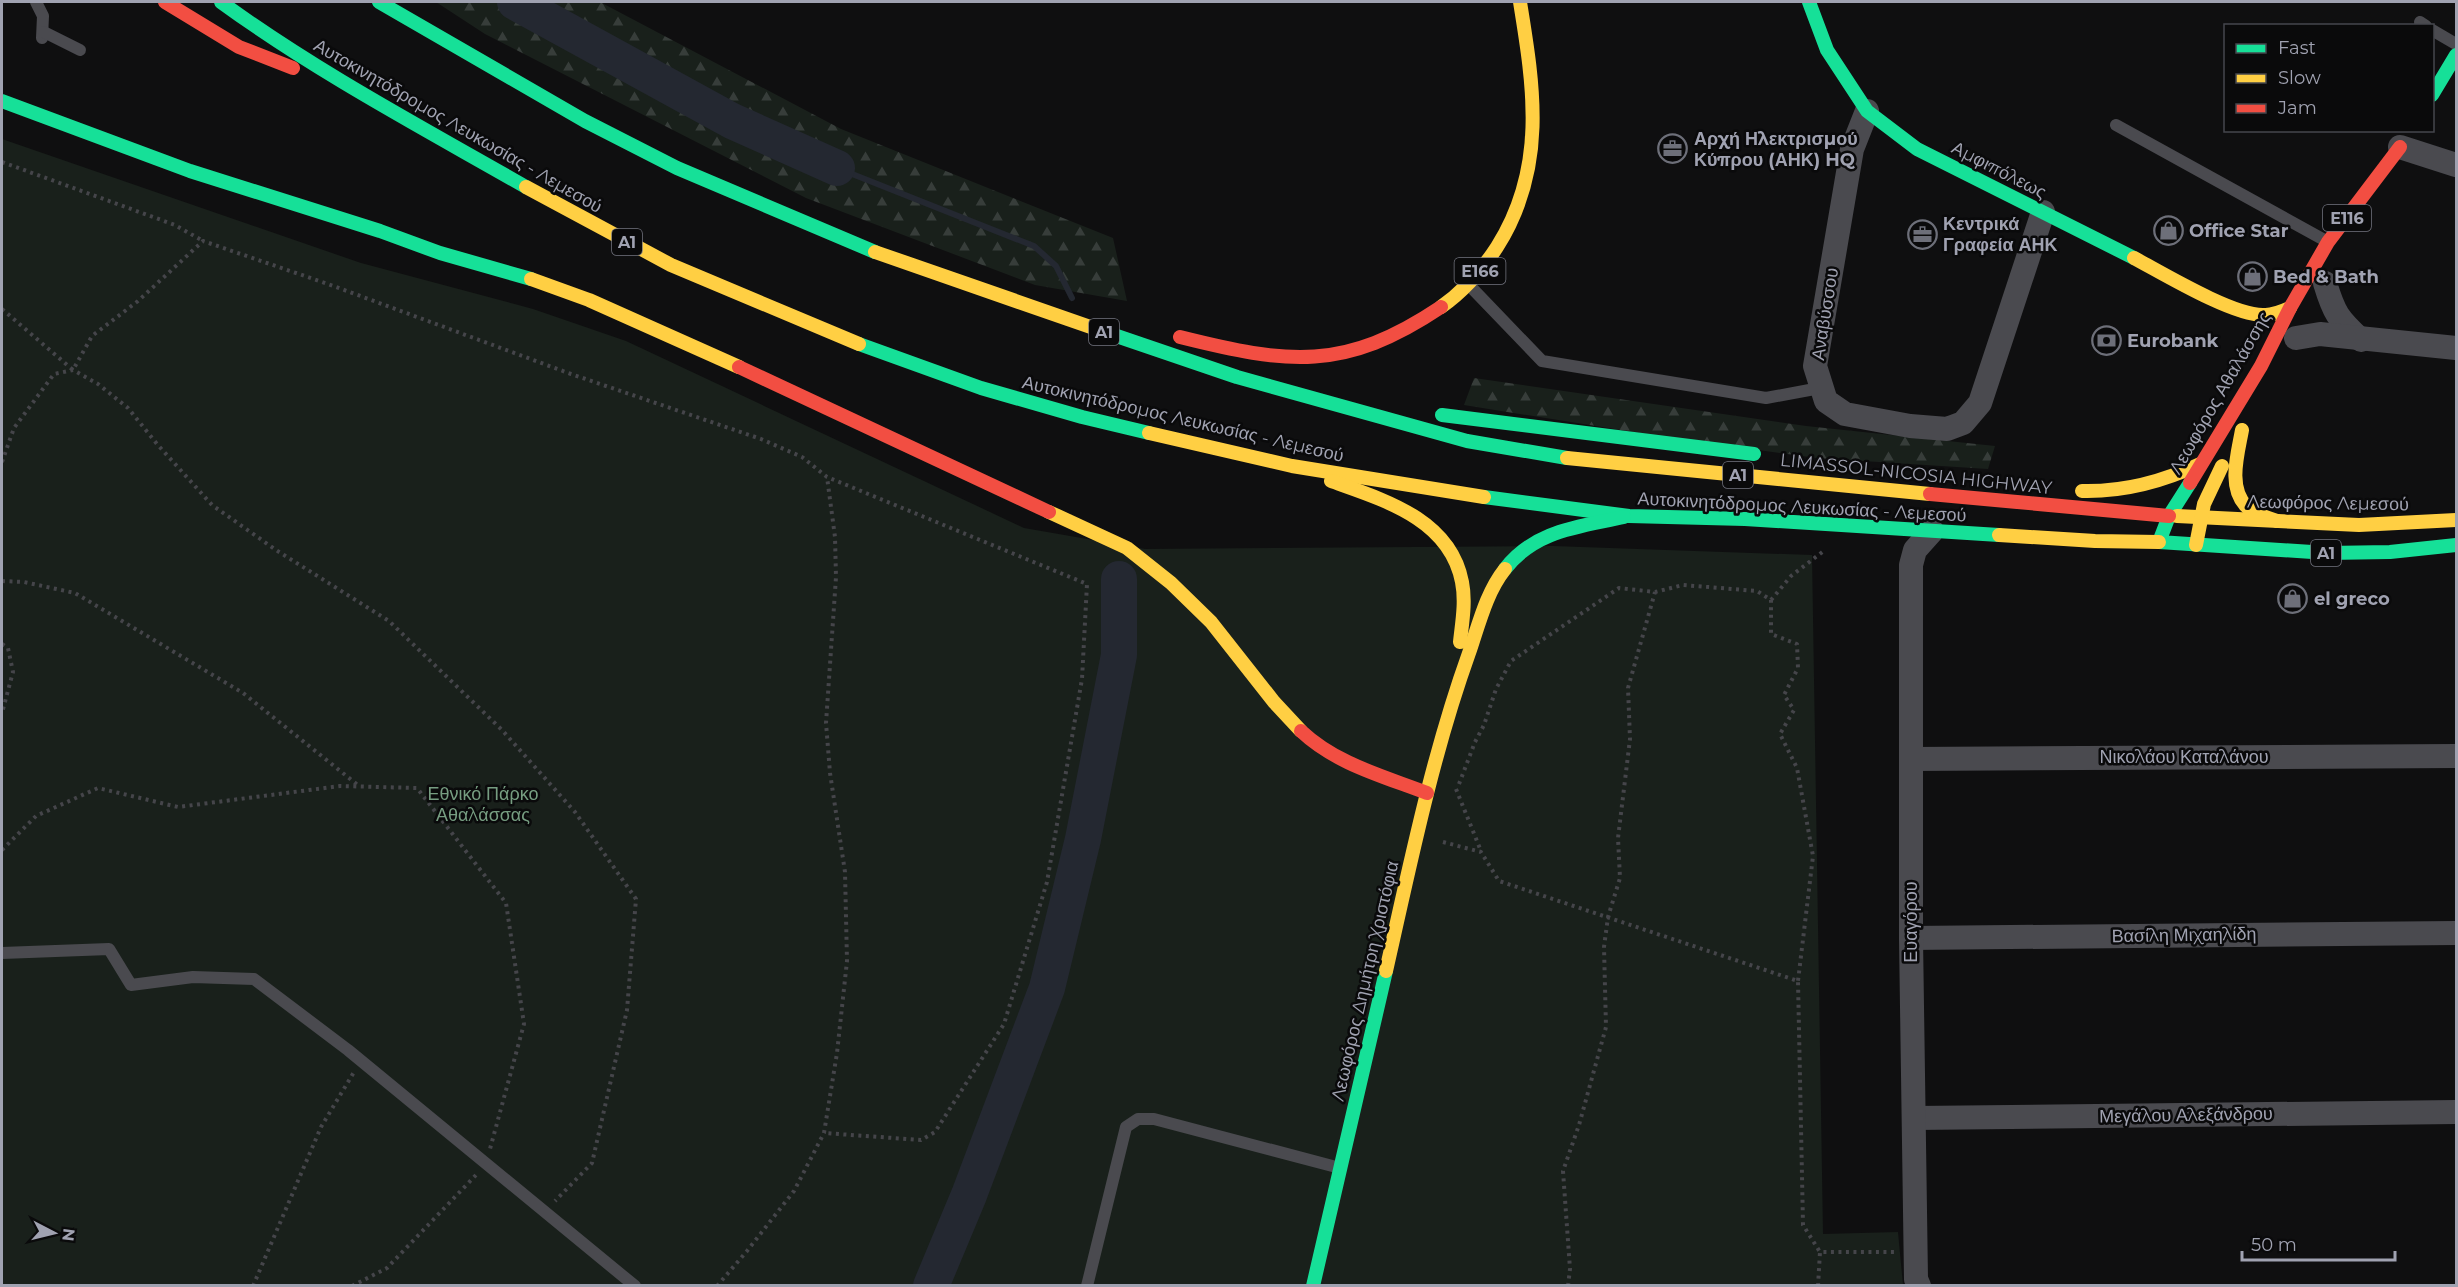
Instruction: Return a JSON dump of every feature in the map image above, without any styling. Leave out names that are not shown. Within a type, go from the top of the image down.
[{"type":"main road","points":[[165,2],[239,47],[357,90]]},
{"type":"main road","name":"Αυτοκινητόδρομος Λευκωσίας - Λεμεσού","points":[[221,2],[261,31],[357,90],[567,212],[671,265],[836,336],[981,388],[1071,414],[1292,466],[1438,491],[1629,516],[1745,519],[2095,541],[2159,542]]},
{"type":"main road","name":"A1","points":[[379,2],[585,121],[677,168],[897,261],[1237,377],[1312,399]]},
{"type":"main road","name":"E166","points":[[1167,333],[1260,356],[1303,359],[1336,354],[1395,335],[1420,321],[1468,283],[1479,272],[1501,241],[1528,177],[1533,143],[1532,108],[1530,69],[1520,2]]},
{"type":"main road","name":"Αμφιπόλεως","points":[[1809,2],[1827,50],[1867,111],[1917,149],[2232,308],[2257,315],[2272,316],[2290,308]]},
{"type":"main road","points":[[2434,93],[2457,56]]},
{"type":"main road","points":[[2,102],[190,171],[380,231],[440,253],[534,280],[588,300],[698,348],[1127,548],[1158,569],[1184,594],[1234,650],[1283,713],[1319,747],[1364,769],[1428,793]]},
{"type":"main road","name":"Λεωφόρος Αθαλάσσης","points":[[2159,542],[2169,516],[2261,366],[2290,308],[2328,242],[2403,143]]},
{"type":"main road","name":"E116","points":[[2354,231],[2403,143]]},
{"type":"main road","points":[[288,217],[380,244],[440,253]]},
{"type":"main road","points":[[897,261],[1100,315]]},
{"type":"main road","name":"Αμφιπόλεως","points":[[2232,308],[2252,328]]},
{"type":"main road","points":[[2260,342],[2261,366]]},
{"type":"main road","points":[[1312,399],[1407,411]]},
{"type":"main road","name":"LIMASSOL-NICOSIA HIGHWAY","points":[[1312,399],[1467,441],[1559,457],[2020,503],[2199,518]]},
{"type":"main road","points":[[1430,413],[1773,457]]},
{"type":"main road","points":[[2196,545],[2199,518],[2207,493],[2245,426],[2236,469],[2237,487],[2246,506],[2277,522]]},
{"type":"main road","points":[[2065,490],[2123,490],[2149,486],[2200,464]]},
{"type":"main road","points":[[1292,466],[1410,513],[1430,525],[1444,539],[1458,562],[1462,584],[1463,602],[1457,686]]},
{"type":"main road","points":[[1428,765],[1441,744],[1457,686],[1486,603],[1499,577],[1513,559],[1532,543],[1563,530],[1629,516]]},
{"type":"main road","name":"Λεωφόρος Λεμεσού","points":[[2199,518],[2359,525],[2457,520]]},
{"type":"main road","name":"A1","points":[[2159,542],[2337,553],[2390,552],[2457,545]]},
{"type":"main road","name":"Λεωφόρος Δημήτρη Χριστόφια","points":[[1313,1286],[1428,793],[1428,765]]},
{"type":"main road","points":[[1364,769],[1400,767]]},
{"type":"street","name":"Αναβύσσου","points":[[1820,388],[1815,366],[1852,149],[1867,111]]},
{"type":"street","points":[[2403,143],[2457,165]]},
{"type":"street","points":[[1820,388],[1826,401],[1845,414],[1929,428],[1947,429],[1963,423],[1980,403],[2043,212]]},
{"type":"street","points":[[2324,286],[2339,320],[2361,340]]},
{"type":"street","points":[[2297,336],[2320,334],[2361,340],[2457,348]]},
{"type":"street","name":"Ευαγόρου","points":[[1917,1282],[1911,938],[1911,565],[1915,550],[1932,531]]},
{"type":"street","name":"Νικολάου Καταλάνου","points":[[1911,759],[2457,756]]},
{"type":"street","name":"Βασίλη Μιχαηλίδη","points":[[1911,938],[2457,933]]},
{"type":"street","name":"Μεγάλου Αλεξάνδρου","points":[[1915,1118],[2457,1112]]},
{"type":"lane","points":[[36,2],[43,16],[43,35],[80,50]]},
{"type":"lane","points":[[2434,31],[2457,44]]},
{"type":"lane","points":[[2116,125],[2328,242]]},
{"type":"lane","points":[[1468,283],[1542,361],[1766,398],[1820,388]]},
{"type":"lane","points":[[2,953],[109,949],[131,985],[193,977],[254,979],[361,1061],[635,1286]]},
{"type":"lane","points":[[1087,1286],[1126,1127],[1138,1119],[1154,1119],[1340,1168]]},
{"type":"path","points":[[2,162],[175,225],[203,241],[328,284],[571,374],[761,439],[802,457],[826,477],[1087,584],[1082,680],[1047,882],[1004,1024],[935,1132],[921,1140],[824,1133]]},
{"type":"path","points":[[2,462],[14,428],[54,374],[73,370],[92,336],[138,301],[203,241]]},
{"type":"path","points":[[2,309],[73,370],[98,384],[128,408],[156,444],[212,505],[276,550],[389,621],[502,730],[575,812],[636,899],[627,1010],[592,1163],[544,1212]]},
{"type":"path","points":[[717,1286],[794,1191],[824,1133],[837,1053],[846,961],[845,872],[830,773],[826,723],[836,577],[835,537],[826,477]]},
{"type":"path","points":[[1818,1286],[1820,1252],[1803,1225],[1798,981],[1813,856],[1797,768],[1780,734],[1794,710],[1784,695],[1798,668],[1797,645],[1771,634],[1771,600],[1791,576],[1821,556],[1832,542]]},
{"type":"path","points":[[2,581],[24,582],[75,593],[243,693],[360,786]]},
{"type":"path","points":[[1454,800],[1496,690],[1511,661],[1619,588],[1655,592],[1683,585],[1757,591],[1771,600]]},
{"type":"path","points":[[1568,1286],[1570,1269],[1563,1171],[1579,1125],[1606,1027],[1604,947],[1608,917],[1620,878],[1618,838],[1630,739],[1628,688],[1655,592]]},
{"type":"path","points":[[2,644],[8,648],[13,672],[2,713]]},
{"type":"path","points":[[1428,765],[1457,790],[1481,852],[1499,881],[1798,981]]},
{"type":"path","points":[[2,850],[36,816],[98,788],[178,807],[340,786],[417,788],[506,903],[524,1024],[486,1165],[387,1268],[352,1286]]},
{"type":"path","points":[[1441,842],[1444,831]]},
{"type":"path","points":[[1417,836],[1481,852]]},
{"type":"path","points":[[253,1286],[321,1127],[361,1061]]},
{"type":"path","points":[[1820,1252],[1915,1252]]},
{"type":"green space","points":[[436,2],[600,2],[841,129],[1113,238],[1127,301],[1035,285],[806,198],[485,34]]},
{"type":"green space","name":"Εθνικό Πάρκο Αθαλάσσας","points":[[2,139],[361,263],[533,309],[626,341],[1024,528],[1145,549],[1553,546],[1812,555],[1823,1234],[1898,1232],[1903,1285],[2,1286]]},
{"type":"green space","points":[[1474,378],[1806,426],[1995,446],[1988,469],[1817,458],[1671,438],[1464,405]]},
{"type":"waterway","points":[[515,2],[732,121],[837,168]]},
{"type":"waterway","points":[[837,168],[1034,246],[1056,266],[1072,298]]},
{"type":"waterway","points":[[931,1286],[969,1195],[1047,988],[1083,839],[1119,655],[1119,579]]},
{"type":"traffic: fast","points":[[221,2],[257,28],[333,76],[526,187]]},
{"type":"traffic: fast","points":[[379,2],[585,121],[677,168],[875,252]]},
{"type":"traffic: fast","points":[[1809,2],[1827,50],[1867,111],[1917,149],[2134,258]]},
{"type":"traffic: fast","points":[[2434,92],[2456,55]]},
{"type":"traffic: fast","points":[[2,101],[190,171],[380,231],[440,253],[531,279]]},
{"type":"traffic: fast","points":[[1102,331],[1237,377],[1467,441],[1567,458]]},
{"type":"traffic: fast","points":[[859,344],[981,388],[1082,417],[1149,433]]},
{"type":"traffic: fast","points":[[1442,415],[1754,454]]},
{"type":"traffic: fast","points":[[2190,483],[2169,516],[2159,542],[2327,553],[2390,552],[2456,545]]},
{"type":"traffic: fast","points":[[1484,497],[1629,516],[1745,519],[1999,535]]},
{"type":"traffic: fast","points":[[1505,569],[1517,556],[1544,538],[1574,528],[1624,517]]},
{"type":"traffic: fast","points":[[1313,1286],[1386,971]]},
{"type":"traffic: slow","points":[[1441,307],[1465,287],[1491,256],[1513,217],[1524,187],[1530,157],[1532,96],[1520,2]]},
{"type":"traffic: slow","points":[[526,187],[671,265],[859,344]]},
{"type":"traffic: slow","points":[[875,252],[1102,331]]},
{"type":"traffic: slow","points":[[2134,258],[2234,308],[2266,315],[2290,308]]},
{"type":"traffic: slow","points":[[531,279],[589,300],[739,367]]},
{"type":"traffic: slow","points":[[2242,430],[2236,470],[2237,490],[2250,510],[2277,521]]},
{"type":"traffic: slow","points":[[1149,433],[1292,466],[1484,497]]},
{"type":"traffic: slow","points":[[1567,458],[1930,494]]},
{"type":"traffic: slow","points":[[2082,491],[2113,490],[2143,485],[2200,464]]},
{"type":"traffic: slow","points":[[2196,545],[2204,504],[2222,466]]},
{"type":"traffic: slow","points":[[1331,481],[1372,496],[1412,515],[1444,542],[1455,560],[1462,582],[1464,605],[1460,642]]},
{"type":"traffic: slow","points":[[1049,512],[1127,548],[1171,583],[1211,622],[1274,702],[1301,731]]},
{"type":"traffic: slow","points":[[2177,516],[2359,525],[2456,520]]},
{"type":"traffic: slow","points":[[1999,535],[2159,542]]},
{"type":"traffic: slow","points":[[1386,971],[1444,731],[1484,609],[1498,578],[1505,569]]},
{"type":"traffic: jam","points":[[165,2],[239,47],[293,68]]},
{"type":"traffic: jam","points":[[2190,483],[2261,366],[2290,308],[2328,242],[2400,147]]},
{"type":"traffic: jam","points":[[1180,337],[1253,353],[1284,357],[1315,356],[1344,352],[1374,343],[1406,328],[1441,307]]},
{"type":"traffic: jam","points":[[739,367],[1049,512]]},
{"type":"traffic: jam","points":[[1930,494],[2169,516]]},
{"type":"traffic: jam","points":[[1301,731],[1345,761],[1427,793]]},
{"type":"place","name":"Αρχή Ηλεκτρισμού Κύπρου (ΑΗΚ) HQ","points":[[1673,149]]},
{"type":"place","name":"Office Star","points":[[2168,231]]},
{"type":"place","name":"Κεντρικά Γραφεία ΑΗΚ","points":[[1922,234]]},
{"type":"place","name":"Bed & Bath","points":[[2252,277]]},
{"type":"place","name":"Eurobank","points":[[2106,341]]},
{"type":"place","name":"el greco","points":[[2293,599]]}]
